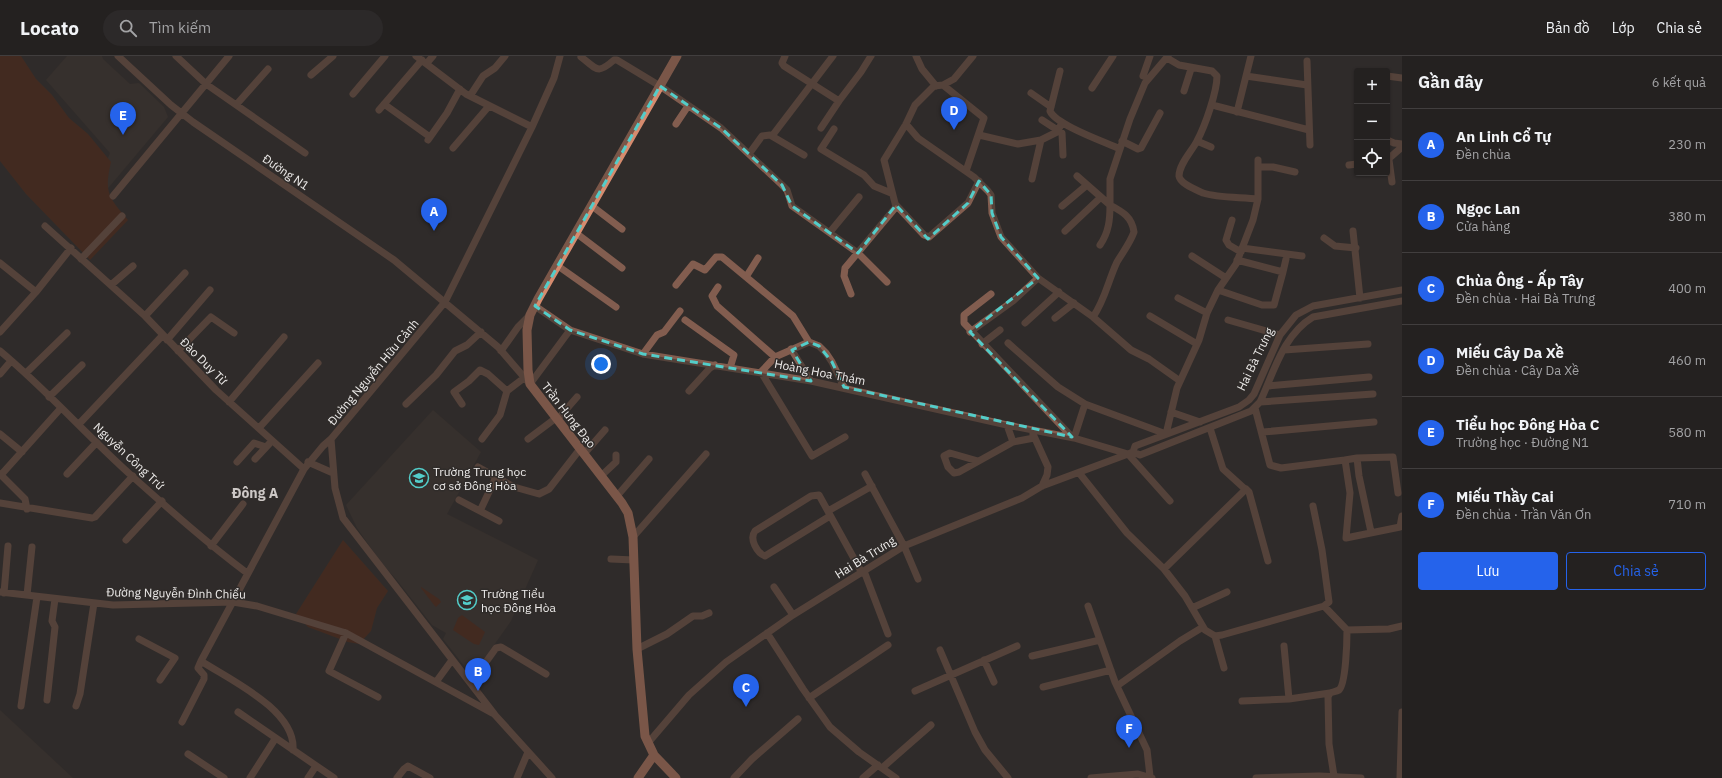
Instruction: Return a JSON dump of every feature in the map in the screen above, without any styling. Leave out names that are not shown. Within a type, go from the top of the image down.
[{"type":"main road","name":"Trần Hưng Đạo","points":[[676,778],[654,755],[645,736],[637,649],[633,537],[628,513],[617,496],[527,381],[527,341],[530,315],[677,56]]},
{"type":"main road","points":[[638,778],[654,755]]},
{"type":"street","name":"Đường N1","points":[[118,56],[182,113],[379,248],[481,332],[502,351],[527,381]]},
{"type":"street","points":[[176,56],[206,84],[305,153]]},
{"type":"street","points":[[311,75],[333,56]]},
{"type":"street","points":[[353,94],[385,56]]},
{"type":"street","points":[[433,56],[421,60],[382,107],[429,139],[447,113],[460,89]]},
{"type":"street","points":[[470,96],[483,76],[495,68],[505,56]]},
{"type":"street","name":"Đường Nguyễn Hữu Cảnh","points":[[552,778],[495,715],[343,518],[334,488],[331,440],[445,302],[532,127],[554,78],[560,56]]},
{"type":"street","points":[[785,56],[782,63],[784,66],[839,100]]},
{"type":"street","points":[[772,136],[833,56]]},
{"type":"street","points":[[821,128],[871,56]]},
{"type":"street","points":[[916,56],[922,69],[940,86],[983,117],[979,135],[966,171]]},
{"type":"street","points":[[973,56],[959,75],[927,92],[915,105],[906,124],[884,160],[891,194],[896,205],[924,235],[929,237],[968,204],[979,181]]},
{"type":"street","points":[[1092,88],[1113,56]]},
{"type":"street","points":[[1237,112],[1251,56]]},
{"type":"street","points":[[113,196],[227,57]]},
{"type":"street","points":[[581,57],[596,69],[600,70],[605,69],[614,60],[617,60],[660,86],[721,128],[787,190],[792,206],[858,253],[887,282]]},
{"type":"street","points":[[1143,76],[1147,57]]},
{"type":"street","points":[[1100,244],[1105,239],[1109,226],[1110,179],[1122,141],[1145,84],[1168,57],[1178,65],[1191,69],[1212,71],[1217,76],[1204,125],[1197,141],[1181,167],[1179,175],[1184,183],[1204,193],[1258,199]]},
{"type":"street","points":[[421,60],[470,96],[532,127]]},
{"type":"street","points":[[1307,62],[1310,145]]},
{"type":"street","points":[[236,105],[268,69]]},
{"type":"street","points":[[1184,91],[1191,69]]},
{"type":"street","points":[[1060,71],[1050,111],[1051,115],[1062,123],[1120,149]]},
{"type":"street","points":[[1246,76],[1307,85]]},
{"type":"street","points":[[1390,76],[1402,78]]},
{"type":"street","points":[[1031,94],[1051,107]]},
{"type":"street","points":[[452,148],[489,106]]},
{"type":"street","points":[[676,124],[688,106]]},
{"type":"street","points":[[1216,106],[1309,130]]},
{"type":"street","points":[[1122,141],[1138,149],[1141,148],[1160,113]]},
{"type":"street","points":[[1042,120],[1063,134],[1063,155]]},
{"type":"street","points":[[979,135],[1018,144],[1041,140],[1053,135],[1059,130],[1062,123]]},
{"type":"street","points":[[906,124],[918,138],[979,181],[991,195],[992,213],[1001,237],[1038,278],[1093,317],[1131,350],[1149,359],[1180,381]]},
{"type":"street","points":[[834,129],[821,149],[864,175],[874,186],[891,194]]},
{"type":"street","points":[[749,154],[762,136],[772,136],[804,155]]},
{"type":"street","points":[[1032,179],[1041,140]]},
{"type":"street","points":[[1197,141],[1211,147]]},
{"type":"street","points":[[1390,141],[1402,146],[1390,158]]},
{"type":"street","points":[[1008,343],[1058,387],[1085,404],[1166,434],[1180,381],[1197,344],[1207,313],[1218,290],[1237,260],[1253,220],[1258,199],[1258,163],[1295,172]]},
{"type":"street","points":[[1349,165],[1354,164]]},
{"type":"street","points":[[1390,171],[1392,182]]},
{"type":"street","points":[[1076,176],[1110,205],[1124,212],[1130,219],[1134,232],[1118,261],[1109,285],[1102,298],[1101,306],[1093,317]]},
{"type":"street","points":[[1062,206],[1087,185]]},
{"type":"street","points":[[830,232],[859,197]]},
{"type":"street","points":[[1065,231],[1101,197]]},
{"type":"street","points":[[851,294],[843,272],[894,211],[896,205]]},
{"type":"street","points":[[592,206],[622,229]]},
{"type":"street","points":[[81,258],[122,216]]},
{"type":"street","points":[[1232,220],[1226,240],[1229,245],[1241,250],[1302,256]]},
{"type":"street","name":"Đào Duy Từ","points":[[45,226],[145,316],[229,402],[272,440],[306,466],[333,473]]},
{"type":"street","points":[[1353,231],[1356,248],[1360,298]]},
{"type":"street","points":[[576,233],[622,268]]},
{"type":"street","points":[[1324,238],[1335,246],[1356,248]]},
{"type":"street","points":[[0,332],[36,292],[71,248]]},
{"type":"street","points":[[676,285],[693,264],[705,270],[718,256],[722,257],[793,316],[809,342],[819,346],[826,353],[844,387]]},
{"type":"street","points":[[1192,256],[1226,278]]},
{"type":"street","points":[[746,277],[758,258]]},
{"type":"street","points":[[1218,290],[1262,305],[1274,305],[1286,259]]},
{"type":"street","points":[[1237,260],[1283,272]]},
{"type":"street","points":[[0,263],[36,292]]},
{"type":"street","points":[[111,285],[133,266]]},
{"type":"street","points":[[558,266],[616,307]]},
{"type":"street","points":[[145,316],[184,273]]},
{"type":"street","points":[[970,332],[1013,300],[1038,278]]},
{"type":"street","points":[[718,287],[712,296],[714,302],[775,357]]},
{"type":"street","points":[[79,424],[210,290]]},
{"type":"street","name":"Hai Bà Trưng","points":[[648,743],[689,695],[726,662],[793,615],[904,546],[1022,498],[1042,486],[1080,474],[1110,462],[1130,453],[1135,446],[1234,409],[1249,400],[1280,335],[1289,321],[1304,309],[1402,290]]},
{"type":"street","points":[[1025,322],[1059,292]]},
{"type":"street","points":[[991,294],[964,316],[964,323],[970,332],[1073,438],[1085,404]]},
{"type":"street","points":[[1178,298],[1207,313]]},
{"type":"street","name":"Hai Bà Trưng","points":[[1130,453],[1140,455],[1246,414],[1258,405],[1284,350],[1297,329],[1313,318],[1402,301]]},
{"type":"street","points":[[1055,318],[1074,303]]},
{"type":"street","name":"Hoàng Hoa Thám","points":[[535,306],[570,330],[643,354],[761,372],[844,387],[1007,426],[1073,438],[1108,449],[1130,453]]},
{"type":"street","points":[[643,354],[657,335],[664,332],[680,311]]},
{"type":"street","points":[[502,351],[518,327],[530,315]]},
{"type":"street","points":[[1150,316],[1197,344]]},
{"type":"street","points":[[178,351],[211,317],[234,333]]},
{"type":"street","points":[[685,320],[734,355],[730,368]]},
{"type":"street","points":[[1228,320],[1280,335]]},
{"type":"street","points":[[482,439],[500,415],[507,391],[527,381],[570,330]]},
{"type":"street","points":[[982,344],[1000,330]]},
{"type":"street","points":[[406,404],[436,375],[455,351],[467,345],[481,332]]},
{"type":"street","points":[[26,373],[67,333]]},
{"type":"street","points":[[229,402],[284,337]]},
{"type":"street","points":[[809,342],[775,357],[761,372],[812,456],[845,437]]},
{"type":"street","points":[[1284,350],[1368,344]]},
{"type":"street","points":[[791,350],[811,381]]},
{"type":"street","name":"Nguyễn Công Trứ","points":[[0,351],[26,373],[49,397],[133,476],[211,546],[246,573]]},
{"type":"street","points":[[0,374],[11,360]]},
{"type":"street","points":[[259,428],[318,363]]},
{"type":"street","points":[[49,397],[82,365]]},
{"type":"street","points":[[689,391],[710,368],[715,366]]},
{"type":"street","points":[[462,404],[454,392],[469,381],[480,370],[507,391]]},
{"type":"street","points":[[1268,386],[1369,377]]},
{"type":"street","points":[[1373,394],[1258,405],[1268,461],[1270,465],[1275,467],[1358,458],[1393,457],[1398,494]]},
{"type":"street","points":[[528,439],[556,419],[577,397]]},
{"type":"street","points":[[27,509],[25,499],[0,475],[61,408]]},
{"type":"street","points":[[1171,412],[1200,422]]},
{"type":"street","points":[[1263,432],[1374,422]]},
{"type":"street","points":[[1007,426],[1013,442]]},
{"type":"street","points":[[1210,428],[1223,469],[1249,492],[1268,562]]},
{"type":"street","points":[[478,467],[525,490],[539,494],[544,493],[582,451],[605,430]]},
{"type":"street","points":[[1031,430],[1048,467],[1047,475],[1042,486]]},
{"type":"street","points":[[0,434],[22,452]]},
{"type":"street","points":[[978,461],[1013,442],[1034,438]]},
{"type":"street","points":[[255,459],[272,440]]},
{"type":"street","points":[[182,722],[204,679],[204,675],[198,668],[201,661],[233,602],[246,573],[306,466],[331,440]]},
{"type":"street","points":[[67,474],[97,442]]},
{"type":"street","points":[[237,462],[254,443],[266,447]]},
{"type":"street","points":[[1108,449],[1110,462]]},
{"type":"street","points":[[1130,453],[1170,501]]},
{"type":"street","points":[[633,537],[706,454]]},
{"type":"street","points":[[601,476],[616,462],[616,455]]},
{"type":"street","points":[[1358,458],[1359,476],[1371,532]]},
{"type":"street","points":[[617,496],[649,459]]},
{"type":"street","points":[[1345,460],[1350,493],[1346,538],[1400,527],[1402,516]]},
{"type":"street","points":[[865,474],[904,546],[918,579]]},
{"type":"street","points":[[1080,474],[1127,533],[1164,569],[1192,608],[1205,630],[1215,636],[1324,606],[1329,602],[1322,550],[1313,506]]},
{"type":"street","points":[[0,503],[27,509],[95,517],[133,476]]},
{"type":"street","points":[[480,511],[496,477]]},
{"type":"street","points":[[872,486],[829,513],[767,555],[763,556],[758,550],[752,536],[755,531],[812,496],[819,495],[829,513],[863,572],[888,634]]},
{"type":"street","points":[[1164,569],[1230,506],[1245,489]]},
{"type":"street","points":[[459,500],[499,521]]},
{"type":"street","points":[[126,540],[162,501]]},
{"type":"street","points":[[211,546],[243,504]]},
{"type":"street","points":[[2,593],[8,546]]},
{"type":"street","points":[[27,595],[32,548]]},
{"type":"street","points":[[611,559],[634,560]]},
{"type":"street","points":[[774,587],[793,615]]},
{"type":"street","points":[[1192,608],[1227,592]]},
{"type":"street","name":"Đường Nguyễn Đình Chiểu","points":[[2,593],[94,603],[131,605],[158,603],[233,602],[257,606],[346,633],[495,715]]},
{"type":"street","points":[[21,706],[37,597]]},
{"type":"street","points":[[46,700],[55,626],[52,621],[55,599]]},
{"type":"street","points":[[76,706],[80,694],[94,603]]},
{"type":"street","points":[[1088,606],[1117,686],[1147,750],[1151,777],[1138,774],[1091,778]]},
{"type":"street","points":[[1324,606],[1348,630],[1390,629],[1402,626]]},
{"type":"street","points":[[637,649],[667,634],[693,616],[702,616],[709,613]]},
{"type":"street","points":[[1117,686],[1180,641],[1203,627]]},
{"type":"street","points":[[1242,701],[1288,699],[1330,693],[1339,690],[1344,671],[1348,630]]},
{"type":"street","points":[[346,633],[329,671],[378,697]]},
{"type":"street","points":[[767,633],[810,698],[834,730],[859,752],[896,778]]},
{"type":"street","points":[[1215,636],[1224,668]]},
{"type":"street","points":[[139,639],[175,658],[160,680]]},
{"type":"street","points":[[1032,656],[1100,640]]},
{"type":"street","points":[[810,698],[888,645]]},
{"type":"street","points":[[915,691],[1017,646]]},
{"type":"street","points":[[1284,646],[1288,699]]},
{"type":"street","points":[[471,683],[496,648],[501,647],[546,674]]},
{"type":"street","points":[[940,650],[985,750],[1005,777]]},
{"type":"street","points":[[436,682],[452,660]]},
{"type":"street","points":[[984,660],[994,682]]},
{"type":"street","points":[[201,661],[248,691],[277,713],[291,732],[294,742],[293,750]]},
{"type":"street","points":[[1043,687],[1111,670]]},
{"type":"street","points":[[1330,693],[1328,697],[1328,744],[1334,776]]},
{"type":"street","points":[[238,712],[334,778]]},
{"type":"street","points":[[1400,778],[1402,712]]},
{"type":"street","points":[[734,778],[752,759],[798,719]]},
{"type":"street","points":[[863,778],[931,725]]},
{"type":"street","points":[[250,778],[275,738]]},
{"type":"street","points":[[517,778],[528,752]]},
{"type":"street","points":[[188,754],[224,778]]},
{"type":"street","points":[[308,778],[316,766]]},
{"type":"street","points":[[397,778],[408,766],[430,778]]},
{"type":"street","points":[[1256,778],[1334,776],[1361,778]]},
{"type":"highlighted area","points":[[660,86],[721,128],[782,185],[792,206],[858,253],[896,205],[928,239],[968,203],[979,181],[991,195],[992,213],[1001,237],[1038,278],[970,332],[1072,437],[844,387],[832,362],[819,346],[809,342],[792,350],[811,381],[643,354],[570,330],[535,306]]},
{"type":"shaded area","points":[[0,56],[21,56],[36,79],[52,95],[69,118],[88,134],[111,162],[108,180],[109,194],[128,220],[90,260],[26,194],[0,161]]},
{"type":"shaded area","points":[[67,56],[102,56],[103,59],[130,84],[139,83],[164,107],[168,117],[104,193],[96,187],[110,153],[46,80]]},
{"type":"shaded area","points":[[433,410],[481,452],[447,514],[538,560],[511,621],[472,676],[443,639],[446,633],[432,625],[396,579],[382,564],[357,528],[346,505]]},
{"type":"shaded area","points":[[343,540],[388,591],[377,608],[371,631],[359,644],[348,642],[308,627],[296,614]]},
{"type":"shaded area","points":[[421,588],[439,599],[441,602],[436,607]]},
{"type":"shaded area","points":[[462,615],[485,632],[479,645],[474,644],[453,630],[458,618]]},
{"type":"shaded area","points":[[0,710],[73,778],[0,778]]},
{"type":"place","name":"Miếu Cây Da Xề","points":[[954,130]]},
{"type":"place","name":"Tiểu học Đông Hòa C","points":[[123,135]]},
{"type":"place","name":"An Linh Cổ Tự","points":[[434,231]]},
{"type":"place","name":"Trường Trung học cơ sở Đông Hòa","points":[[419,478]]},
{"type":"place","name":"Trường Tiểu học Đông Hòa","points":[[467,600]]},
{"type":"place","name":"Ngọc Lan","points":[[478,691]]},
{"type":"place","name":"Chùa Ông - Ấp Tây","points":[[746,707]]},
{"type":"place","name":"Miếu Thầy Cai","points":[[1129,748]]},
{"type":"district","name":"Đông A","points":[[255,493]]}]
